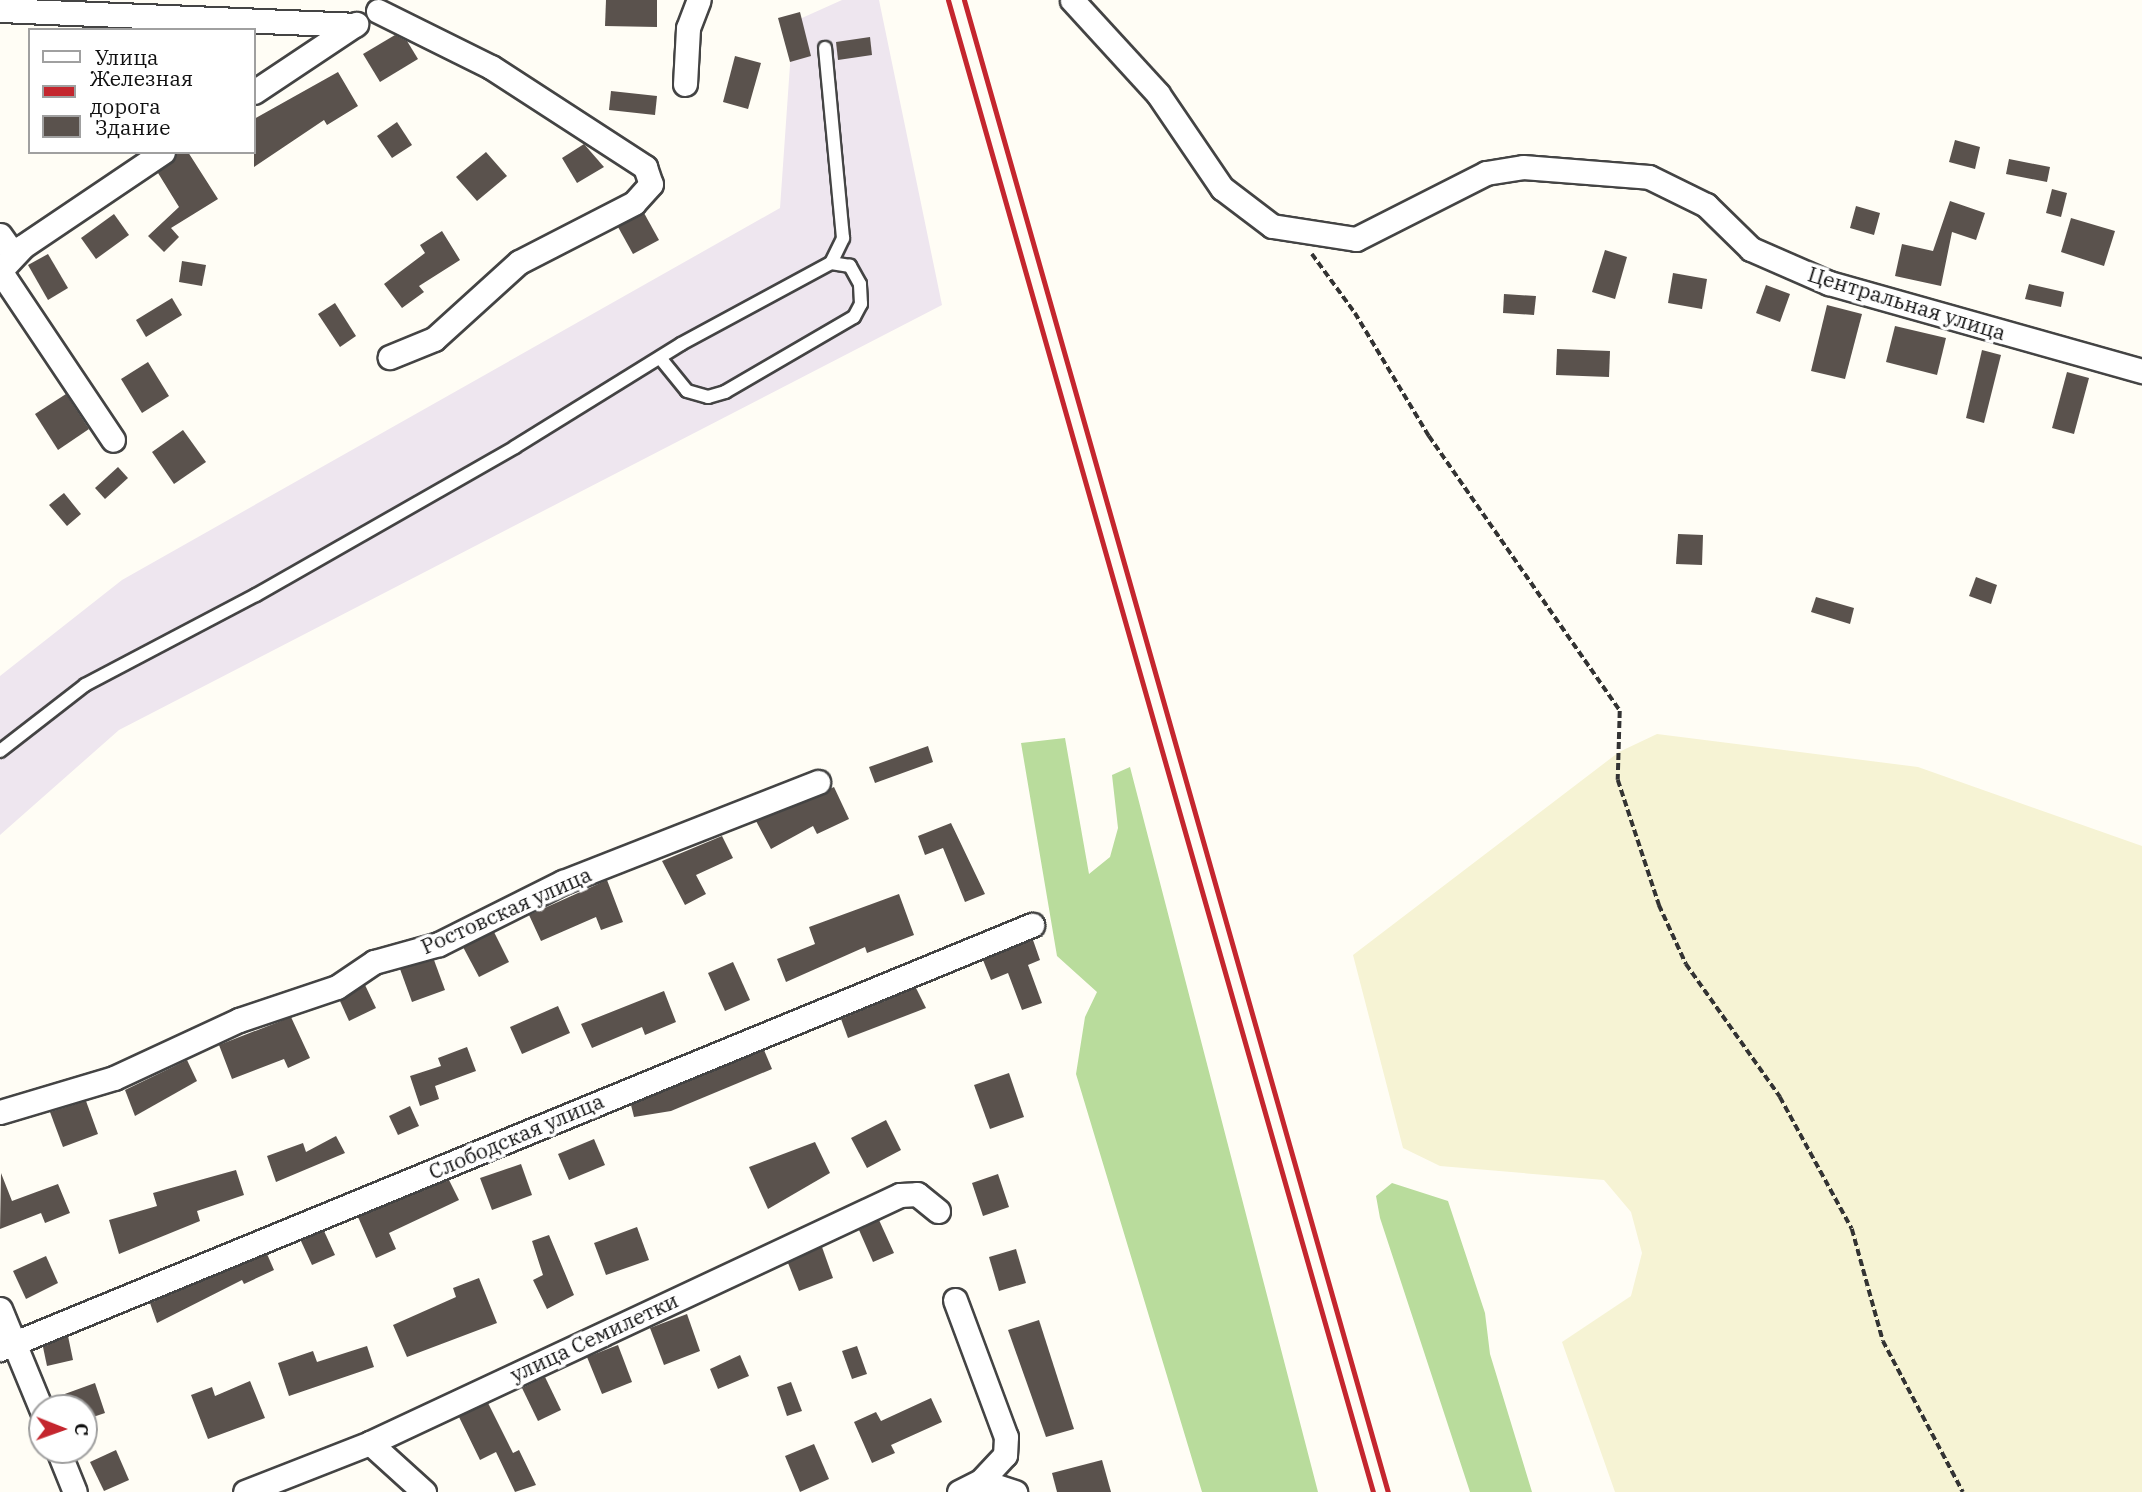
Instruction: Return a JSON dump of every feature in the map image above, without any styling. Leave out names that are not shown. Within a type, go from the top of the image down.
[{"type":"street","points":[[685,84],[688,28],[699,0]]},
{"type":"street","name":"Центральная улица","points":[[1072,0],[1157,94],[1222,188],[1272,226],[1356,239],[1486,173],[1524,167],[1648,177],[1706,205],[1751,249],[1829,283],[2142,371]]},
{"type":"street","points":[[256,91],[355,25],[380,5],[491,67],[645,167],[651,184],[634,203],[519,262],[434,339],[390,357]]},
{"type":"street","points":[[0,10],[355,25]]},
{"type":"street","points":[[5,266],[160,154]]},
{"type":"street","points":[[0,234],[5,266],[113,440]]},
{"type":"street","name":"Ростовская улица","points":[[0,1112],[114,1078],[239,1020],[337,987],[374,962],[439,944],[562,883],[818,782]]},
{"type":"street","name":"Слободская улица","points":[[7,1346],[1032,925]]},
{"type":"street","name":"улица Семилетки","points":[[245,1492],[370,1443],[900,1195],[917,1194],[938,1211]]},
{"type":"street","points":[[955,1300],[1006,1437],[1005,1455],[981,1481],[959,1492]]},
{"type":"street","points":[[0,1309],[7,1346],[33,1394]]},
{"type":"street","points":[[370,1443],[424,1492]]},
{"type":"street","points":[[64,1464],[75,1492]]},
{"type":"street","points":[[981,1481],[1015,1492]]},
{"type":"lane","points":[[0,751],[85,685],[267,588],[831,263],[843,238],[825,48]]},
{"type":"lane","points":[[661,359],[687,391],[708,397],[725,392],[854,317],[861,304],[860,284],[850,266],[831,263]]},
{"type":"path","points":[[1294,229],[1620,711],[1618,779],[1659,905],[1686,964],[1780,1097],[1852,1229],[1883,1341],[1964,1492]]},
{"type":"shaded area","points":[[842,0],[879,0],[942,305],[119,730],[0,835],[0,676],[122,580],[780,208],[793,22]]},
{"type":"shaded area","points":[[1657,734],[1918,767],[2142,846],[2142,1492],[1615,1492],[1562,1342],[1631,1296],[1642,1253],[1631,1212],[1604,1180],[1440,1166],[1403,1148],[1353,955],[1619,752]]},
{"type":"green space","points":[[1065,738],[1089,874],[1110,857],[1118,828],[1112,775],[1130,767],[1318,1492],[1202,1492],[1076,1074],[1085,1017],[1097,992],[1057,956],[1021,743]]},
{"type":"green space","points":[[1392,1183],[1448,1201],[1485,1313],[1490,1354],[1532,1492],[1470,1492],[1380,1218],[1376,1196]]},
{"type":"building","points":[[606,0],[657,0],[657,27],[605,26]]},
{"type":"building","points":[[800,12],[811,56],[790,62],[778,18]]},
{"type":"building","points":[[395,35],[407,41],[418,59],[380,82],[363,54]]},
{"type":"building","points":[[870,37],[872,55],[838,60],[836,42]]},
{"type":"building","points":[[735,56],[761,63],[748,109],[723,102]]},
{"type":"building","points":[[338,72],[358,106],[327,125],[324,120],[254,167],[256,118]]},
{"type":"building","points":[[611,91],[657,96],[655,115],[609,110]]},
{"type":"building","points":[[397,122],[412,145],[392,158],[377,136]]},
{"type":"building","points":[[1955,140],[1980,147],[1975,169],[1949,162]]},
{"type":"building","points":[[584,144],[604,167],[577,183],[562,158]]},
{"type":"building","points":[[486,152],[507,176],[477,201],[456,177]]},
{"type":"building","points":[[176,154],[189,154],[218,199],[171,228],[179,237],[164,252],[148,236],[179,207],[158,173]]},
{"type":"building","points":[[2009,159],[2050,167],[2047,182],[2006,174]]},
{"type":"building","points":[[2052,189],[2067,193],[2061,217],[2046,213]]},
{"type":"building","points":[[1950,201],[1985,213],[1976,240],[1952,232],[1941,286],[1895,276],[1902,244],[1933,251]]},
{"type":"building","points":[[1856,206],[1880,213],[1874,235],[1850,228]]},
{"type":"building","points":[[644,213],[659,240],[633,254],[618,227]]},
{"type":"building","points":[[114,214],[129,235],[96,259],[81,238]]},
{"type":"building","points":[[2071,218],[2115,231],[2104,266],[2061,252]]},
{"type":"building","points":[[442,231],[460,260],[419,286],[424,292],[402,308],[384,284],[425,253],[420,245]]},
{"type":"building","points":[[1605,250],[1627,257],[1615,299],[1592,292]]},
{"type":"building","points":[[48,254],[68,288],[48,300],[28,265]]},
{"type":"building","points":[[182,261],[206,265],[202,286],[179,282]]},
{"type":"building","points":[[1673,273],[1707,279],[1702,309],[1668,303]]},
{"type":"building","points":[[2029,284],[2064,292],[2061,307],[2025,299]]},
{"type":"building","points":[[1766,285],[1790,294],[1780,322],[1756,313]]},
{"type":"building","points":[[1504,294],[1536,296],[1534,315],[1503,313]]},
{"type":"building","points":[[172,298],[182,315],[146,337],[136,320]]},
{"type":"building","points":[[335,303],[356,336],[340,347],[318,314]]},
{"type":"building","points":[[1827,305],[1862,314],[1845,379],[1811,371]]},
{"type":"building","points":[[1895,326],[1946,338],[1937,375],[1886,362]]},
{"type":"building","points":[[1557,349],[1610,351],[1609,377],[1556,375]]},
{"type":"building","points":[[1982,350],[2001,355],[1984,423],[1966,418]]},
{"type":"building","points":[[148,362],[169,396],[142,413],[121,379]]},
{"type":"building","points":[[2067,372],[2089,378],[2074,434],[2052,428]]},
{"type":"building","points":[[66,394],[89,429],[58,450],[35,414]]},
{"type":"building","points":[[183,430],[206,462],[174,484],[152,452]]},
{"type":"building","points":[[118,467],[128,478],[105,499],[95,488]]},
{"type":"building","points":[[64,493],[81,514],[67,526],[49,505]]},
{"type":"building","points":[[1678,534],[1703,535],[1702,565],[1676,564]]},
{"type":"building","points":[[1976,577],[1997,585],[1991,604],[1969,596]]},
{"type":"building","points":[[1816,597],[1854,608],[1850,624],[1811,612]]},
{"type":"building","points":[[928,746],[933,762],[875,783],[869,767]]},
{"type":"building","points":[[834,787],[849,819],[817,834],[813,826],[771,849],[756,821]]},
{"type":"building","points":[[951,823],[985,894],[965,902],[943,848],[925,855],[918,836]]},
{"type":"building","points":[[722,836],[733,858],[696,875],[706,894],[685,905],[662,861]]},
{"type":"building","points":[[607,880],[623,922],[601,930],[596,917],[541,941],[529,915]]},
{"type":"building","points":[[899,894],[914,935],[867,953],[865,947],[786,982],[777,959],[815,944],[809,927]]},
{"type":"building","points":[[494,932],[509,962],[479,977],[463,947]]},
{"type":"building","points":[[1033,940],[1040,960],[1028,965],[1042,1003],[1022,1010],[1008,973],[991,980],[983,960]]},
{"type":"building","points":[[434,960],[445,990],[412,1002],[400,969]]},
{"type":"building","points":[[733,962],[750,1000],[725,1011],[708,973]]},
{"type":"building","points":[[365,985],[376,1008],[349,1021],[340,1001]]},
{"type":"building","points":[[916,988],[926,1008],[848,1038],[841,1019]]},
{"type":"building","points":[[664,991],[676,1022],[645,1035],[642,1027],[592,1048],[581,1024]]},
{"type":"building","points":[[558,1006],[570,1033],[522,1054],[510,1027]]},
{"type":"building","points":[[291,1017],[310,1058],[288,1068],[284,1059],[232,1079],[219,1045]]},
{"type":"building","points":[[467,1047],[476,1071],[435,1086],[439,1099],[420,1106],[410,1076],[441,1066],[438,1058]]},
{"type":"building","points":[[764,1050],[772,1069],[671,1111],[634,1117],[631,1105]]},
{"type":"building","points":[[187,1060],[197,1081],[135,1116],[125,1090]]},
{"type":"building","points":[[1009,1073],[1024,1117],[990,1129],[974,1085]]},
{"type":"building","points":[[86,1101],[98,1134],[63,1147],[50,1112]]},
{"type":"building","points":[[410,1106],[419,1126],[398,1135],[389,1116]]},
{"type":"building","points":[[886,1120],[901,1150],[867,1168],[851,1138]]},
{"type":"building","points":[[336,1136],[345,1153],[276,1182],[267,1156],[303,1143],[306,1152]]},
{"type":"building","points":[[594,1139],[605,1165],[569,1180],[558,1154]]},
{"type":"building","points":[[815,1142],[830,1173],[768,1209],[749,1167]]},
{"type":"building","points":[[521,1164],[532,1195],[492,1210],[480,1178]]},
{"type":"building","points":[[236,1170],[244,1195],[197,1211],[200,1221],[119,1254],[109,1220],[157,1206],[153,1193]]},
{"type":"building","points":[[1,1173],[12,1201],[58,1184],[70,1213],[45,1223],[41,1213],[0,1229]]},
{"type":"building","points":[[998,1174],[1009,1207],[983,1216],[972,1183]]},
{"type":"building","points":[[449,1180],[459,1200],[389,1233],[396,1249],[376,1258],[358,1217]]},
{"type":"building","points":[[879,1220],[894,1253],[873,1262],[859,1230]]},
{"type":"building","points":[[637,1227],[649,1260],[606,1275],[594,1243]]},
{"type":"building","points":[[324,1231],[335,1255],[312,1265],[301,1241]]},
{"type":"building","points":[[549,1235],[574,1295],[547,1309],[533,1280],[543,1275],[532,1241]]},
{"type":"building","points":[[822,1247],[833,1278],[799,1291],[788,1263]]},
{"type":"building","points":[[1016,1249],[1026,1283],[999,1291],[989,1257]]},
{"type":"building","points":[[267,1254],[274,1270],[244,1284],[242,1280],[157,1323],[150,1303]]},
{"type":"building","points":[[46,1256],[58,1283],[26,1299],[13,1271]]},
{"type":"building","points":[[479,1278],[497,1323],[407,1357],[393,1325],[456,1297],[453,1288]]},
{"type":"building","points":[[687,1314],[700,1351],[664,1365],[650,1328]]},
{"type":"building","points":[[1039,1320],[1074,1429],[1046,1437],[1008,1330]]},
{"type":"building","points":[[68,1336],[73,1360],[47,1366],[43,1347]]},
{"type":"building","points":[[618,1345],[632,1382],[602,1394],[587,1357]]},
{"type":"building","points":[[367,1346],[374,1367],[289,1396],[278,1363],[313,1351],[317,1362]]},
{"type":"building","points":[[857,1346],[867,1374],[852,1379],[842,1351]]},
{"type":"building","points":[[740,1355],[749,1376],[718,1389],[710,1369]]},
{"type":"building","points":[[545,1377],[561,1410],[538,1421],[522,1388]]},
{"type":"building","points":[[250,1381],[265,1418],[208,1439],[191,1395],[212,1387],[215,1396]]},
{"type":"building","points":[[791,1382],[802,1411],[787,1416],[777,1387]]},
{"type":"building","points":[[95,1383],[105,1413],[98,1415],[98,1394],[65,1394]]},
{"type":"building","points":[[931,1398],[942,1422],[891,1445],[895,1453],[872,1463],[854,1422],[876,1412],[881,1421]]},
{"type":"building","points":[[488,1403],[513,1453],[519,1450],[536,1485],[515,1492],[496,1452],[480,1460],[459,1417]]},
{"type":"building","points":[[814,1444],[829,1479],[800,1492],[785,1456]]},
{"type":"building","points":[[116,1450],[129,1480],[104,1491],[91,1464],[98,1464],[98,1458]]},
{"type":"building","points":[[1102,1460],[1111,1492],[1057,1492],[1052,1473]]},
{"type":"railway","points":[[948,0],[1373,1492]]},
{"type":"railway","points":[[964,0],[1388,1492]]}]
